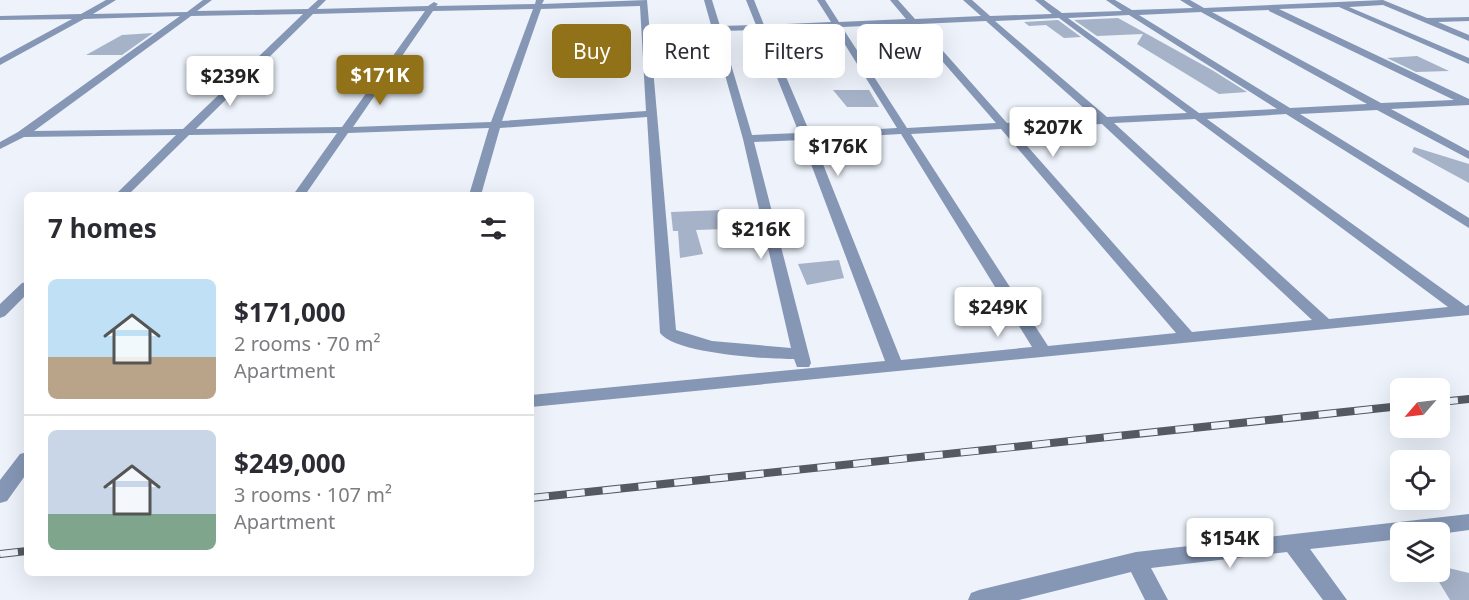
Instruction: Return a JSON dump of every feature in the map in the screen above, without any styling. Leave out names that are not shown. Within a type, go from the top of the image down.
[{"type":"street","points":[[0,62],[112,0]]},
{"type":"street","points":[[1,146],[22,134],[208,0]]},
{"type":"street","points":[[124,192],[322,0]]},
{"type":"street","points":[[301,192],[437,0]]},
{"type":"street","points":[[708,0],[715,24]]},
{"type":"street","points":[[750,0],[759,24]]},
{"type":"street","points":[[821,0],[836,24],[1131,14],[1379,2],[1469,38]]},
{"type":"street","points":[[894,0],[1188,337]]},
{"type":"street","points":[[967,0],[1105,121],[1325,324]]},
{"type":"street","points":[[1039,0],[1466,310]]},
{"type":"street","points":[[1110,0],[1469,224]]},
{"type":"street","points":[[1184,0],[1469,156]]},
{"type":"street","points":[[1253,0],[1468,102]]},
{"type":"street","points":[[1327,0],[1469,61]]},
{"type":"street","points":[[0,18],[430,10],[539,4],[643,2],[668,333],[677,340],[701,344],[775,354],[800,354]]},
{"type":"street","points":[[477,192],[495,125],[539,4]]},
{"type":"street","points":[[1426,20],[1469,19]]},
{"type":"street","points":[[845,38],[1043,351]]},
{"type":"street","points":[[731,78],[748,139],[805,374]]},
{"type":"street","points":[[782,78],[895,365]]},
{"type":"street","points":[[748,139],[906,133],[1196,115],[1468,102]]},
{"type":"street","points":[[22,134],[346,130],[495,125],[651,114]]},
{"type":"street","points":[[0,313],[24,289]]},
{"type":"street","points":[[534,401],[1466,310]]},
{"type":"street","points":[[0,495],[24,462]]},
{"type":"street","points":[[979,600],[1136,561],[1292,541],[1468,523]]},
{"type":"street","points":[[1292,541],[1336,600]]},
{"type":"street","points":[[1136,561],[1157,600]]},
{"type":"building","points":[[1118,18],[1247,92],[1219,94],[1137,44],[1143,34],[1097,36],[1074,20]]},
{"type":"building","points":[[1058,20],[1081,37],[1064,38],[1046,25],[1029,26],[1024,22]]},
{"type":"building","points":[[153,33],[122,55],[86,55],[122,35]]},
{"type":"building","points":[[1417,56],[1449,71],[1416,72],[1387,58]]},
{"type":"building","points":[[833,90],[869,90],[879,107],[847,107]]},
{"type":"building","points":[[1414,147],[1469,164],[1469,183],[1412,152]]},
{"type":"building","points":[[748,209],[755,228],[696,230],[703,254],[680,258],[678,231],[673,231],[671,212]]},
{"type":"building","points":[[839,260],[844,278],[807,285],[798,264]]},
{"type":"building","points":[[1450,568],[1469,573],[1469,600],[1450,600],[1439,582],[1450,582]]},
{"type":"railway","points":[[1450,401],[1469,399]]},
{"type":"railway","points":[[534,498],[1390,407]]},
{"type":"railway","points":[[0,554],[24,551]]}]
